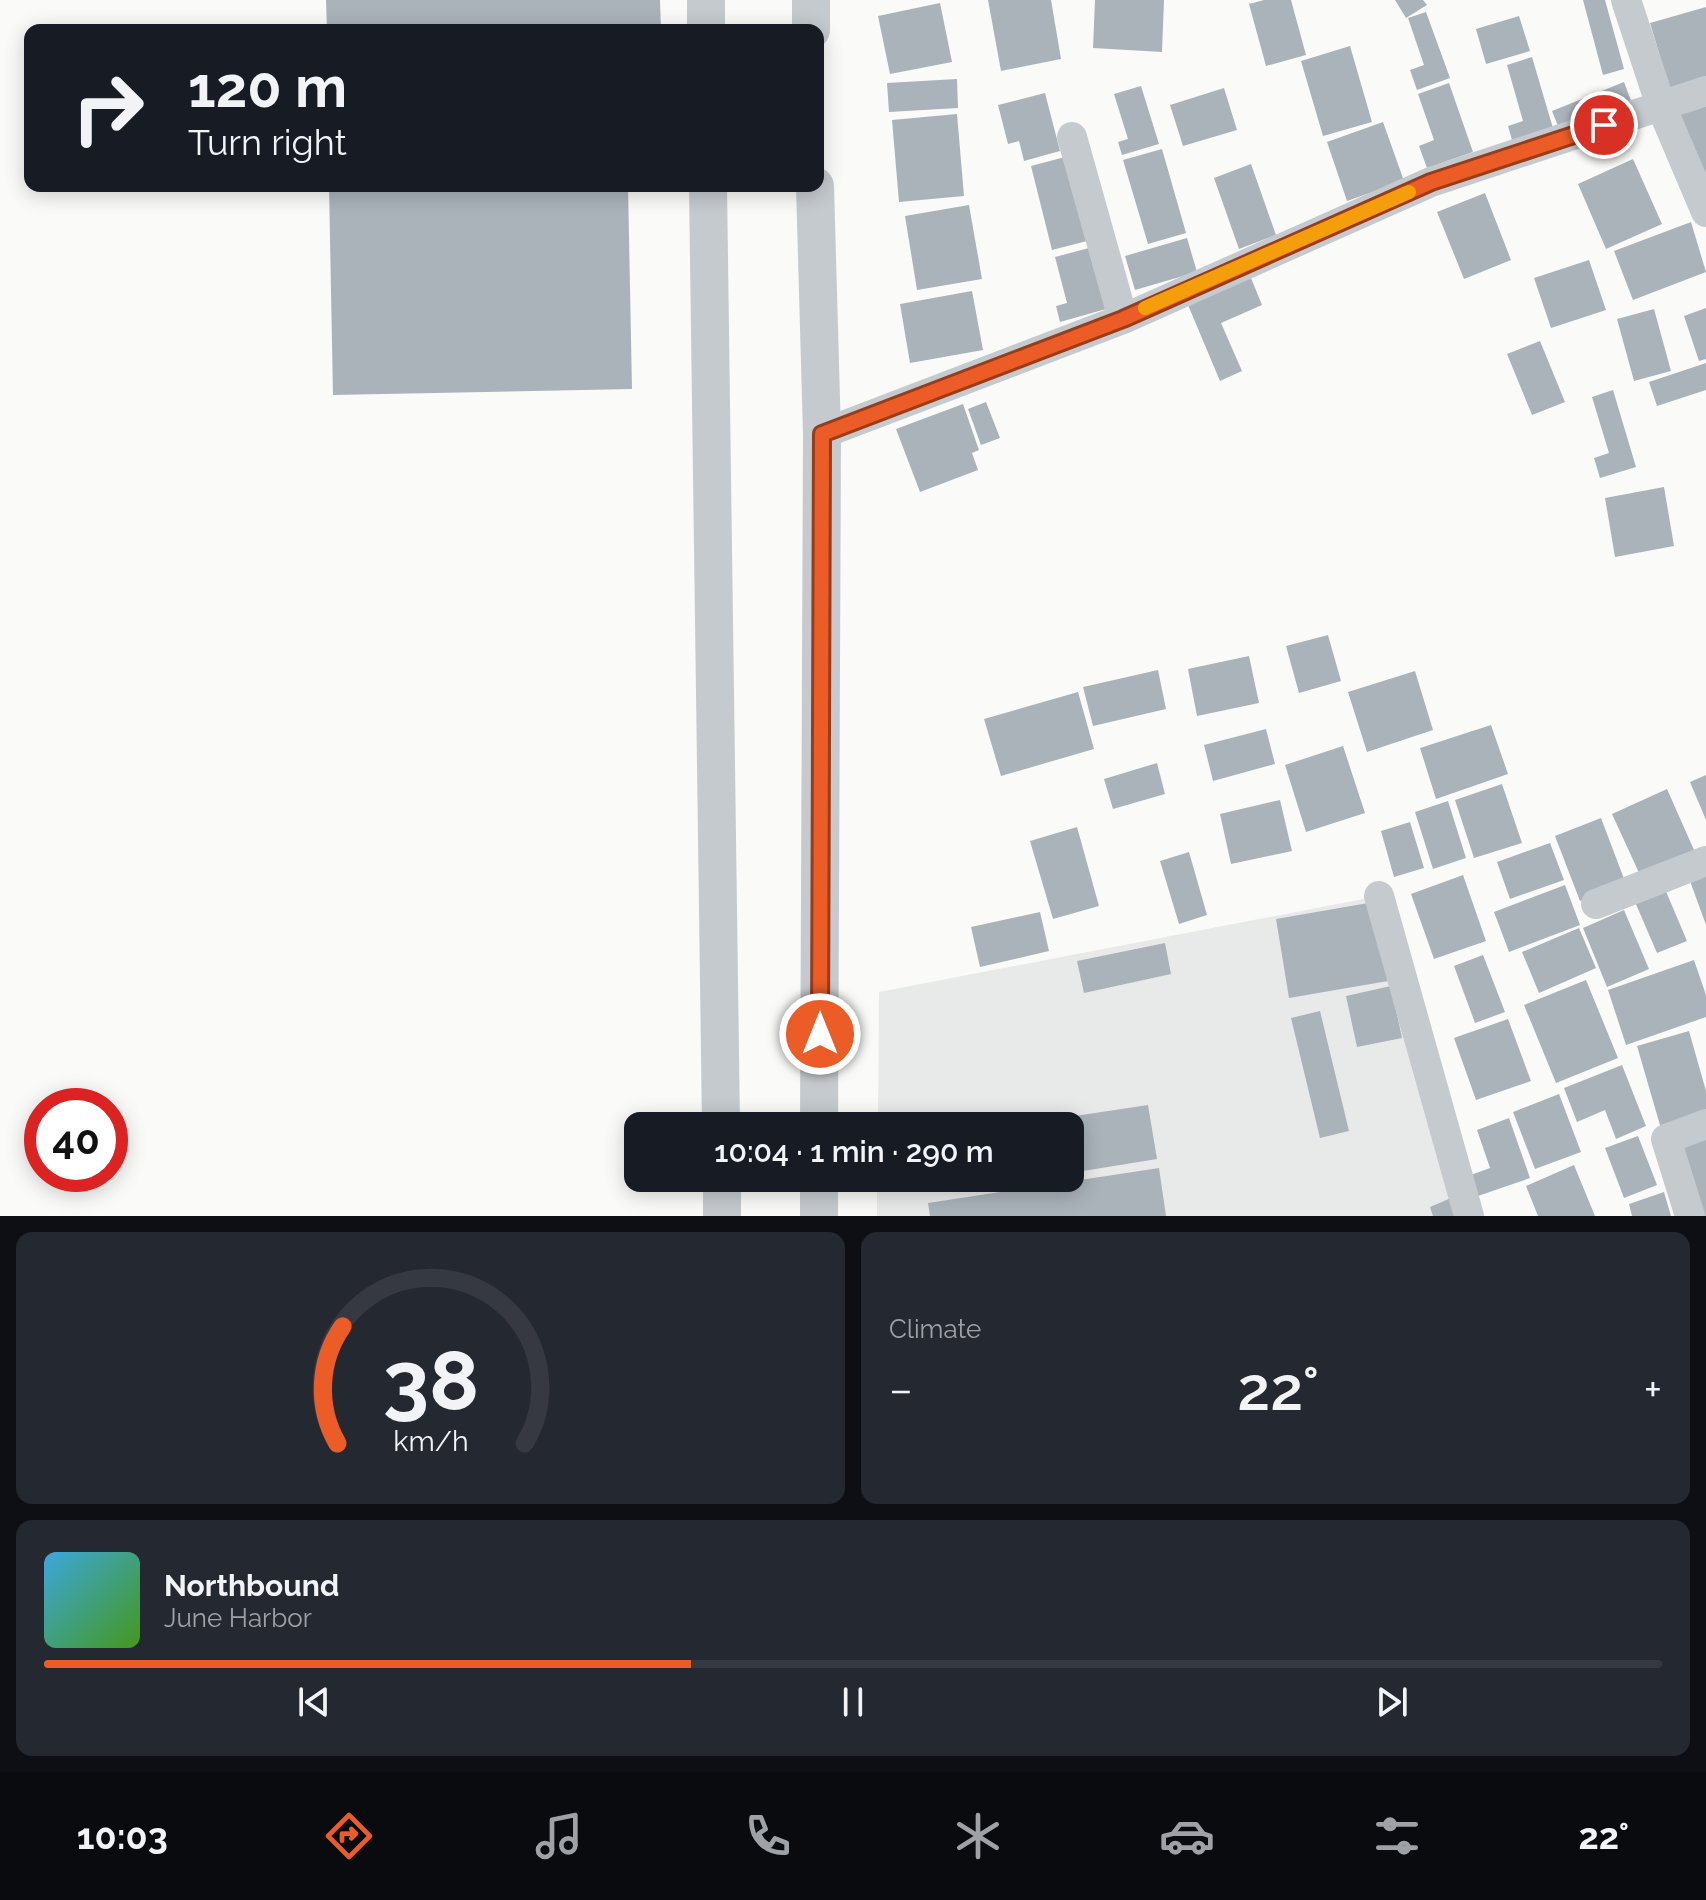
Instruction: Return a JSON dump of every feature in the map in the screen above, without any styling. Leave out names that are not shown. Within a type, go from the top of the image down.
[{"type":"street","points":[[706,0],[706,24]]},
{"type":"street","points":[[811,0],[811,24]]},
{"type":"street","points":[[1626,0],[1661,106],[1706,212]]},
{"type":"street","points":[[822,434],[1123,319],[1431,182],[1706,91]]},
{"type":"street","points":[[1072,137],[1123,319]]},
{"type":"street","points":[[708,192],[721,1112]]},
{"type":"street","points":[[815,192],[822,434],[819,1112]]},
{"type":"street","points":[[1596,904],[1706,861]]},
{"type":"street","points":[[1379,896],[1469,1216]]},
{"type":"street","points":[[1690,1216],[1666,1139],[1706,1124]]},
{"type":"street","points":[[722,1192],[722,1216]]},
{"type":"street","points":[[819,1192],[819,1216]]},
{"type":"shaded area","points":[[1379,896],[1469,1216],[877,1216],[877,1192],[1084,1192],[1084,1112],[878,1112],[879,992]]},
{"type":"building","points":[[326,0],[660,0],[661,24],[327,24]]},
{"type":"building","points":[[988,0],[1051,0],[1061,59],[1001,71]]},
{"type":"building","points":[[1095,0],[1164,0],[1162,52],[1093,48]]},
{"type":"building","points":[[1264,0],[1291,0],[1306,55],[1266,66],[1249,4]]},
{"type":"building","points":[[1395,0],[1423,0],[1427,5],[1406,18]]},
{"type":"building","points":[[1583,0],[1605,0],[1624,69],[1603,75]]},
{"type":"building","points":[[940,3],[952,62],[890,74],[878,16]]},
{"type":"building","points":[[1706,7],[1706,83],[1671,93],[1650,23]]},
{"type":"building","points":[[1426,12],[1450,78],[1417,90],[1410,70],[1424,65],[1408,18]]},
{"type":"building","points":[[1519,16],[1530,51],[1486,64],[1476,29]]},
{"type":"building","points":[[1350,46],[1372,122],[1323,136],[1301,61]]},
{"type":"building","points":[[1532,57],[1555,135],[1514,147],[1508,126],[1523,121],[1507,65]]},
{"type":"building","points":[[957,79],[958,108],[889,112],[887,83]]},
{"type":"building","points":[[1624,82],[1632,103],[1560,131],[1552,111]]},
{"type":"building","points":[[1449,83],[1473,152],[1427,168],[1419,146],[1434,140],[1418,94]]},
{"type":"building","points":[[1141,86],[1159,144],[1122,155],[1118,142],[1128,139],[1114,94]]},
{"type":"building","points":[[1224,88],[1237,130],[1183,146],[1170,105]]},
{"type":"building","points":[[1045,93],[1060,151],[1024,161],[1019,141],[1008,144],[998,105]]},
{"type":"building","points":[[1706,97],[1706,174],[1675,109]]},
{"type":"building","points":[[957,114],[964,196],[899,202],[892,120]]},
{"type":"building","points":[[1383,122],[1404,181],[1347,201],[1327,142]]},
{"type":"building","points":[[1162,149],[1186,233],[1148,244],[1123,160]]},
{"type":"building","points":[[1065,157],[1087,241],[1052,250],[1031,166]]},
{"type":"building","points":[[1633,159],[1662,224],[1606,249],[1578,184]]},
{"type":"building","points":[[1251,164],[1276,235],[1239,249],[1214,178]]},
{"type":"building","points":[[329,192],[628,192],[632,389],[333,395]]},
{"type":"building","points":[[1485,193],[1511,260],[1464,279],[1437,212]]},
{"type":"building","points":[[969,205],[982,279],[917,290],[905,216]]},
{"type":"building","points":[[1691,222],[1706,272],[1633,300],[1614,251]]},
{"type":"building","points":[[1187,238],[1197,272],[1135,290],[1125,256]]},
{"type":"building","points":[[1089,248],[1106,309],[1060,322],[1056,306],[1067,303],[1055,257]]},
{"type":"building","points":[[1589,260],[1606,310],[1551,328],[1534,278]]},
{"type":"building","points":[[1251,278],[1262,305],[1221,323],[1242,371],[1220,381],[1188,305]]},
{"type":"building","points":[[972,291],[983,350],[910,363],[900,304]]},
{"type":"building","points":[[1706,308],[1706,359],[1699,361],[1684,316]]},
{"type":"building","points":[[1654,309],[1671,371],[1634,381],[1617,319]]},
{"type":"building","points":[[1540,341],[1565,402],[1532,415],[1507,354]]},
{"type":"building","points":[[1706,363],[1706,390],[1657,406],[1649,382]]},
{"type":"building","points":[[1613,390],[1636,467],[1600,478],[1594,458],[1609,453],[1592,397]]},
{"type":"building","points":[[986,402],[1000,438],[981,445],[968,409]]},
{"type":"building","points":[[963,404],[979,450],[972,453],[978,470],[920,492],[896,429]]},
{"type":"building","points":[[1664,487],[1674,546],[1615,557],[1605,498]]},
{"type":"building","points":[[1328,635],[1341,681],[1299,693],[1286,646]]},
{"type":"building","points":[[1249,656],[1259,703],[1197,716],[1188,669]]},
{"type":"building","points":[[1158,670],[1166,709],[1093,726],[1083,687]]},
{"type":"building","points":[[1415,671],[1433,730],[1367,752],[1348,692]]},
{"type":"building","points":[[1078,692],[1094,749],[1001,776],[984,719]]},
{"type":"building","points":[[1491,725],[1508,774],[1436,799],[1420,748]]},
{"type":"building","points":[[1266,729],[1275,764],[1213,781],[1204,745]]},
{"type":"building","points":[[1343,746],[1365,813],[1306,832],[1285,765]]},
{"type":"building","points":[[1157,763],[1165,794],[1113,809],[1104,779]]},
{"type":"building","points":[[1706,775],[1706,820],[1690,782]]},
{"type":"building","points":[[1502,784],[1522,843],[1474,858],[1455,800]]},
{"type":"building","points":[[1667,789],[1694,850],[1640,875],[1612,814]]},
{"type":"building","points":[[1280,800],[1292,851],[1231,864],[1220,814]]},
{"type":"building","points":[[1448,801],[1466,858],[1433,869],[1415,812]]},
{"type":"building","points":[[1601,818],[1626,884],[1580,901],[1555,836]]},
{"type":"building","points":[[1410,822],[1424,868],[1394,877],[1381,831]]},
{"type":"building","points":[[1077,827],[1099,906],[1053,919],[1030,841]]},
{"type":"building","points":[[1550,843],[1564,880],[1510,899],[1497,862]]},
{"type":"building","points":[[1189,852],[1207,915],[1179,924],[1160,861]]},
{"type":"building","points":[[1463,875],[1486,941],[1434,959],[1411,894]]},
{"type":"building","points":[[1706,875],[1706,925],[1690,881]]},
{"type":"building","points":[[1565,885],[1580,925],[1509,952],[1494,912]]},
{"type":"building","points":[[1665,889],[1687,941],[1657,953],[1635,902]]},
{"type":"building","points":[[1374,902],[1388,981],[1289,998],[1276,919]]},
{"type":"building","points":[[1624,910],[1649,969],[1607,987],[1583,928]]},
{"type":"building","points":[[1040,912],[1049,951],[980,967],[971,927]]},
{"type":"building","points":[[1579,928],[1596,968],[1539,993],[1522,952]]},
{"type":"building","points":[[1165,943],[1171,974],[1084,993],[1077,961]]},
{"type":"building","points":[[1483,955],[1505,1012],[1475,1023],[1454,966]]},
{"type":"building","points":[[1694,960],[1706,995],[1706,1017],[1626,1045],[1608,990]]},
{"type":"building","points":[[1586,980],[1618,1058],[1556,1083],[1524,1005]]},
{"type":"building","points":[[1391,986],[1402,1038],[1357,1047],[1346,996]]},
{"type":"building","points":[[1320,1011],[1349,1131],[1320,1138],[1291,1018]]},
{"type":"building","points":[[1508,1019],[1531,1081],[1476,1100],[1454,1038]]},
{"type":"building","points":[[1689,1031],[1706,1091],[1706,1119],[1662,1132],[1637,1046]]},
{"type":"building","points":[[1622,1065],[1646,1126],[1616,1139],[1605,1110],[1577,1122],[1564,1088]]},
{"type":"building","points":[[1559,1094],[1581,1152],[1535,1169],[1513,1112]]},
{"type":"building","points":[[1148,1105],[1157,1159],[1084,1171],[1084,1115]]},
{"type":"building","points":[[1509,1118],[1530,1178],[1475,1197],[1468,1176],[1490,1168],[1477,1130]]},
{"type":"building","points":[[1706,1134],[1706,1216],[1693,1216],[1671,1146]]},
{"type":"building","points":[[1638,1136],[1657,1185],[1624,1198],[1605,1148]]},
{"type":"building","points":[[1574,1165],[1595,1216],[1538,1216],[1526,1186]]},
{"type":"building","points":[[1159,1168],[1166,1216],[930,1216],[928,1203],[1001,1192],[1084,1192],[1084,1179]]},
{"type":"building","points":[[1664,1192],[1671,1216],[1632,1216],[1629,1204]]},
{"type":"building","points":[[1451,1198],[1458,1216],[1433,1216],[1430,1207]]},
{"type":"slow traffic","points":[[1145,308],[1409,192]]},
{"type":"route","points":[[820,1034],[822,434],[1123,319],[1210,277],[1431,182],[1604,125]]}]
